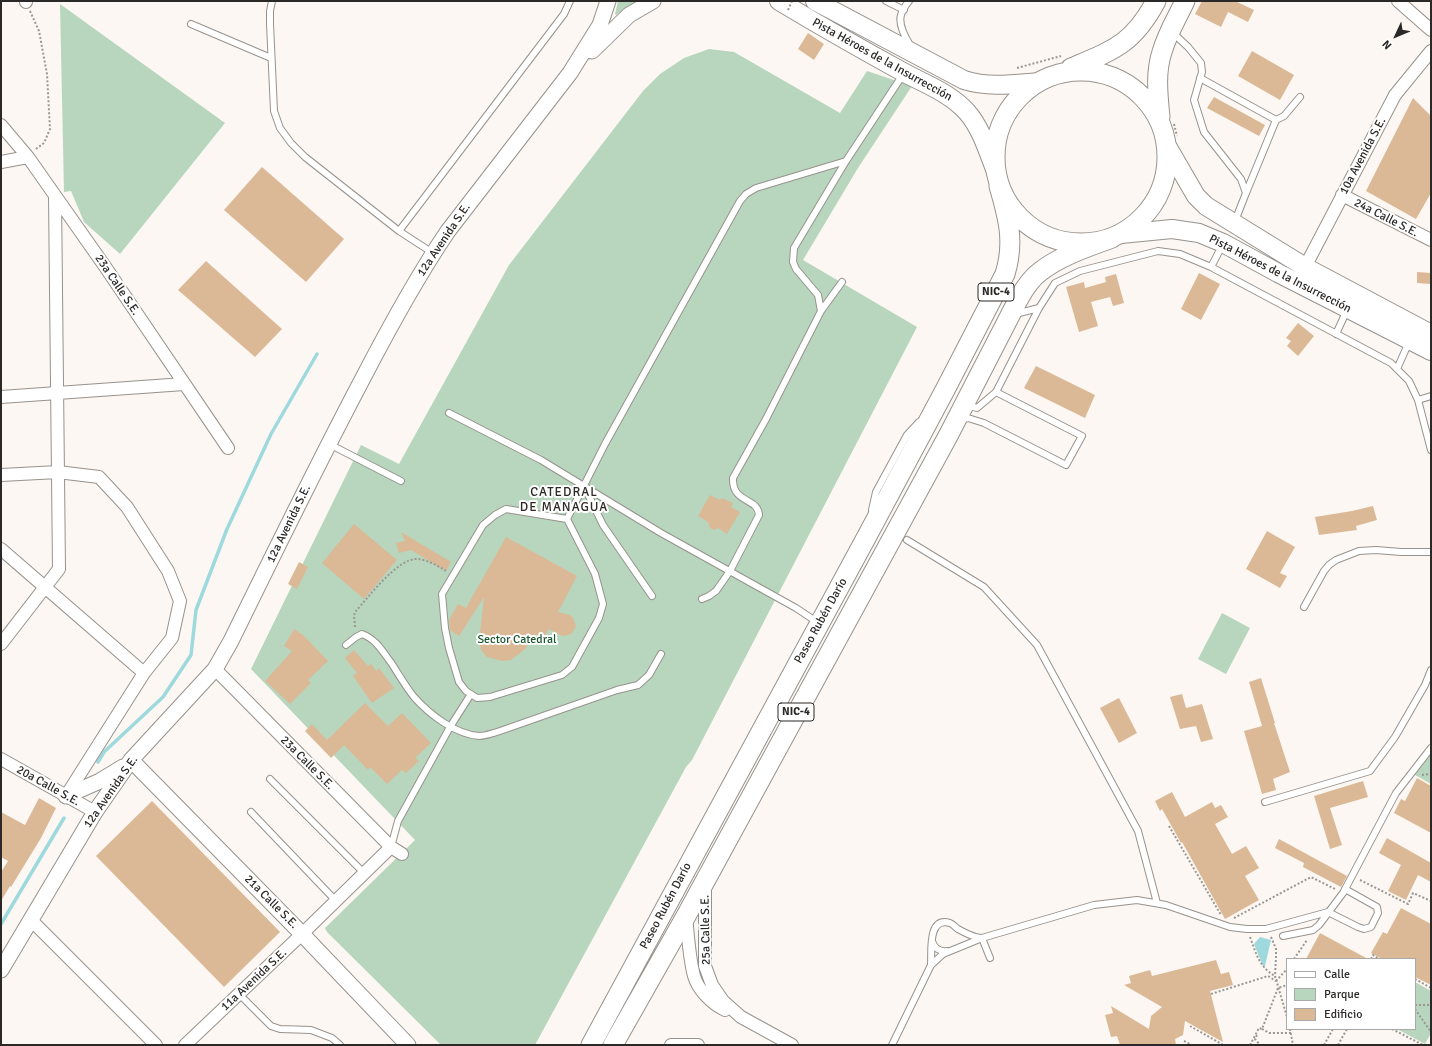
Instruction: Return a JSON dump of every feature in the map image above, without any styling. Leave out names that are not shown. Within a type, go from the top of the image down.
[{"type":"highway","name":"NIC-4","points":[[1156,1],[1142,24],[1126,42],[1112,50],[1046,79],[1023,92],[1015,100],[1003,120],[996,141],[994,158],[998,179],[1014,211],[1027,224],[1043,234],[1061,241],[1079,244],[1093,243],[1117,236],[1144,217],[1158,197],[1163,185],[1168,159],[1158,94],[1158,72],[1162,52],[1170,31],[1185,1]]},
{"type":"highway","name":"NIC-4","points":[[1046,79],[1068,72],[1089,70],[1110,75],[1130,85],[1150,103],[1162,125]]},
{"type":"highway","name":"Paseo Rubén Darío","points":[[595,1041],[819,623],[939,403],[999,286],[1008,264],[1011,239],[1010,227],[998,179]]},
{"type":"highway","name":"Paseo Rubén Darío","points":[[613,1045],[686,916],[705,878],[948,436],[1009,316],[1026,287],[1041,271],[1073,253],[1117,236]]},
{"type":"main road","name":"Pista Héroes de la Insurrección","points":[[815,1],[964,80],[979,84],[993,85],[1046,79]]},
{"type":"main road","name":"Pista Héroes de la Insurrección","points":[[783,6],[947,95],[966,112],[976,124],[998,179]]},
{"type":"main road","name":"Pista Héroes de la Insurrección","points":[[1167,146],[1196,196],[1206,206],[1306,268],[1431,334]]},
{"type":"main road","name":"Pista Héroes de la Insurrección","points":[[1117,236],[1159,229],[1199,233],[1223,243],[1347,309],[1431,351]]},
{"type":"street","name":"12a Avenida S.E.","points":[[1,970],[95,812],[132,760],[215,669],[232,641],[328,444],[406,296],[433,253],[466,206],[570,73],[600,25],[608,1]]},
{"type":"street","name":"12a Avenida S.E.","points":[[570,73],[629,15],[653,1]]},
{"type":"street","points":[[1398,1],[1431,30]]},
{"type":"street","name":"10a Avenida S.E.","points":[[1306,268],[1342,195],[1395,95],[1431,51]]},
{"type":"street","name":"23a Calle S.E.","points":[[1,125],[28,157],[106,268],[228,448]]},
{"type":"street","points":[[1,162],[28,157]]},
{"type":"street","name":"24a Calle S.E.","points":[[1342,195],[1431,240]]},
{"type":"street","points":[[1,644],[46,588],[59,569],[55,196]]},
{"type":"street","points":[[1,397],[184,384]]},
{"type":"street","points":[[1,476],[58,472],[99,478],[127,507],[168,571],[180,601],[172,638],[144,673],[72,799]]},
{"type":"street","points":[[1,549],[144,673]]},
{"type":"street","name":"23a Calle S.E.","points":[[215,669],[391,847],[402,854]]},
{"type":"street","name":"20a Calle S.E.","points":[[1,759],[95,812]]},
{"type":"street","points":[[72,799],[132,760]]},
{"type":"street","name":"21a Calle S.E.","points":[[132,760],[408,1045]]},
{"type":"street","name":"11a Avenida S.E.","points":[[185,1045],[391,847]]},
{"type":"street","name":"25a Calle S.E.","points":[[705,878],[705,966],[712,986],[722,1001],[741,1018]]},
{"type":"street","name":"25a Calle S.E.","points":[[686,916],[694,977],[704,994],[720,1008],[792,1045]]},
{"type":"street","points":[[31,920],[156,1045]]},
{"type":"street","points":[[671,1045],[698,1045]]},
{"type":"lane","points":[[272,1],[270,11],[274,111],[280,128],[291,143],[305,156],[399,231],[433,253]]},
{"type":"lane","points":[[399,231],[560,20],[570,1]]},
{"type":"lane","points":[[886,1],[904,10]]},
{"type":"lane","points":[[909,1],[901,15],[900,23],[906,40],[916,55]]},
{"type":"lane","points":[[191,24],[271,58]]},
{"type":"lane","points":[[1170,31],[1188,47],[1201,63],[1202,72],[1194,100],[1204,132],[1241,178],[1246,193]]},
{"type":"lane","points":[[821,311],[818,295],[796,269],[793,262],[794,248],[846,161],[904,73]]},
{"type":"lane","points":[[1200,78],[1276,120]]},
{"type":"lane","points":[[1234,224],[1276,120],[1284,116],[1300,97]]},
{"type":"lane","points":[[567,519],[609,437],[740,202],[746,194],[756,188],[846,161]]},
{"type":"lane","points":[[1211,267],[1223,243]]},
{"type":"lane","points":[[964,404],[977,408],[996,392],[1039,308],[1055,283],[1080,271],[1158,251],[1180,254],[1211,267],[1391,363],[1409,381],[1418,400],[1431,450]]},
{"type":"lane","points":[[702,599],[716,591],[730,571],[759,515],[759,510],[754,504],[735,492],[732,485],[732,478],[766,419],[821,311],[842,282]]},
{"type":"lane","points":[[1009,316],[1039,308]]},
{"type":"lane","points":[[1336,334],[1347,309]]},
{"type":"lane","points":[[1397,369],[1409,341]]},
{"type":"lane","points":[[948,436],[958,420],[968,418],[984,423],[1066,465],[1082,436],[996,392]]},
{"type":"lane","points":[[1418,400],[1431,396]]},
{"type":"lane","points":[[449,413],[541,460],[661,533],[796,608],[819,623]]},
{"type":"lane","points":[[328,444],[401,482]]},
{"type":"lane","points":[[584,486],[603,524],[652,596]]},
{"type":"lane","points":[[506,509],[567,519],[595,574],[603,604],[599,618],[572,667],[562,675],[490,697],[477,698],[466,691],[459,682],[445,628],[442,594],[483,525],[495,515],[506,509]]},
{"type":"lane","points":[[908,540],[984,587],[1037,645],[1138,831],[1157,903]]},
{"type":"lane","points":[[1304,607],[1324,571],[1336,560],[1359,551],[1376,550],[1431,552]]},
{"type":"lane","points":[[346,645],[362,634],[370,637],[381,648],[414,697],[431,713],[450,726],[466,733],[480,736],[500,731],[617,690],[638,685],[649,675],[661,654]]},
{"type":"lane","points":[[1265,802],[1370,771],[1395,737],[1425,685],[1431,670]]},
{"type":"lane","points":[[391,847],[398,821],[450,726],[471,694]]},
{"type":"lane","points":[[1283,936],[1314,930],[1344,891],[1396,793],[1431,748]]},
{"type":"lane","points":[[270,779],[364,873]]},
{"type":"lane","points":[[250,812],[336,901]]},
{"type":"lane","points":[[892,1045],[931,965],[938,957],[982,938],[1094,905],[1137,900],[1157,903],[1230,927],[1246,929],[1268,929],[1328,912],[1358,927],[1364,929],[1371,927],[1378,913],[1377,907],[1344,891]]},
{"type":"lane","points":[[931,965],[932,935],[936,926],[949,923],[972,936],[982,938]]},
{"type":"lane","points":[[932,935],[933,944],[936,948],[942,951],[950,951]]},
{"type":"lane","points":[[982,938],[990,958]]},
{"type":"lane","points":[[239,994],[271,1026],[280,1029],[311,1030],[332,1038],[340,1045]]},
{"type":"path","points":[[783,6],[792,1]]},
{"type":"path","points":[[26,2],[39,31],[47,74],[50,129],[44,143],[28,157]]},
{"type":"path","points":[[1015,69],[1064,55]]},
{"type":"path","points":[[356,637],[355,612],[394,569],[408,560],[417,558],[429,561],[452,576]]},
{"type":"path","points":[[1169,826],[1222,916]]},
{"type":"path","points":[[1352,876],[1408,904],[1413,893],[1431,901]]},
{"type":"path","points":[[1233,919],[1311,877],[1344,891]]},
{"type":"path","points":[[1246,929],[1259,961],[1266,971],[1275,976]]},
{"type":"path","points":[[1268,929],[1276,949],[1275,976],[1286,1014]]},
{"type":"path","points":[[1295,958],[1314,930]]},
{"type":"path","points":[[1276,981],[1286,970]]},
{"type":"path","points":[[1211,994],[1268,976],[1276,981]]},
{"type":"path","points":[[1416,980],[1431,988]]},
{"type":"path","points":[[1260,1045],[1255,1039],[1278,988],[1286,985]]},
{"type":"path","points":[[1416,1005],[1431,1005]]},
{"type":"path","points":[[1416,1010],[1431,1032]]},
{"type":"path","points":[[1190,1026],[1223,1045]]},
{"type":"path","points":[[1260,1029],[1268,1033],[1291,1033]]},
{"type":"path","points":[[1250,1045],[1260,1029]]},
{"type":"path","points":[[1290,1030],[1293,1045]]},
{"type":"path","points":[[1324,1045],[1332,1030]]},
{"type":"path","points":[[1338,1045],[1346,1030]]},
{"type":"path","points":[[1394,1030],[1423,1045]]},
{"type":"path","points":[[1184,1041],[1192,1045]]},
{"type":"green space","points":[[618,1],[636,1],[616,15]]},
{"type":"green space","points":[[60,4],[225,123],[120,254],[84,222],[71,191],[64,192]]},
{"type":"green space","name":"Sector Catedral","points":[[709,49],[734,52],[840,113],[867,71],[912,86],[858,168],[803,260],[917,327],[692,760],[686,767],[535,1045],[441,1045],[327,932],[325,928],[415,840],[251,669],[361,445],[399,464],[509,265],[643,91],[660,74],[684,58]]},
{"type":"green space","points":[[1222,613],[1250,628],[1226,674],[1198,659]]},
{"type":"green space","points":[[1431,754],[1431,784],[1415,775]]},
{"type":"green space","points":[[1416,983],[1431,991],[1431,1033],[1425,1044],[1399,1030],[1416,1030]]},
{"type":"water","points":[[1260,937],[1271,940],[1265,966],[1263,966],[1254,944]]},
{"type":"building","points":[[1202,1],[1235,1],[1254,10],[1248,22],[1228,12],[1221,27],[1195,14]]},
{"type":"building","points":[[808,33],[824,44],[814,60],[798,49]]},
{"type":"building","points":[[1252,51],[1294,75],[1280,100],[1238,76]]},
{"type":"building","points":[[1214,97],[1265,125],[1259,136],[1207,108]]},
{"type":"building","points":[[1413,98],[1431,116],[1431,193],[1416,219],[1366,191]]},
{"type":"building","points":[[262,167],[344,239],[306,282],[224,210]]},
{"type":"building","points":[[206,261],[282,329],[255,357],[178,290]]},
{"type":"building","points":[[1417,272],[1431,273],[1431,284],[1417,283]]},
{"type":"building","points":[[1199,273],[1220,284],[1201,320],[1181,309]]},
{"type":"building","points":[[1116,274],[1124,303],[1113,306],[1110,297],[1091,302],[1098,326],[1079,332],[1066,287],[1084,282],[1085,288],[1106,282],[1105,277]]},
{"type":"building","points":[[1298,323],[1314,336],[1298,356],[1287,346],[1291,341],[1286,338]]},
{"type":"building","points":[[1036,366],[1095,395],[1085,418],[1024,388]]},
{"type":"building","points":[[710,495],[720,500],[722,498],[733,503],[731,507],[740,512],[727,534],[718,528],[714,530],[710,528],[708,522],[698,516]]},
{"type":"building","points":[[1373,506],[1377,520],[1356,526],[1357,530],[1319,535],[1315,517]]},
{"type":"building","points":[[354,524],[397,560],[364,599],[322,563]]},
{"type":"building","points":[[1267,531],[1295,547],[1280,573],[1287,576],[1280,588],[1246,569]]},
{"type":"building","points":[[401,532],[451,562],[446,571],[411,550],[399,553],[396,543],[405,541]]},
{"type":"building","points":[[506,537],[577,576],[558,612],[570,615],[576,626],[571,634],[565,636],[549,629],[543,639],[535,634],[525,649],[511,660],[502,661],[487,657],[481,650],[479,641],[484,597],[459,636],[450,630],[449,620],[458,604],[466,608]]},
{"type":"building","points":[[299,562],[308,567],[297,589],[288,584]]},
{"type":"building","points":[[294,629],[303,635],[328,661],[308,680],[311,683],[290,704],[265,681],[292,651],[284,646]]},
{"type":"building","points":[[354,650],[368,666],[371,664],[376,671],[379,668],[394,688],[372,703],[353,676],[357,673],[345,658]]},
{"type":"building","points":[[1261,678],[1290,772],[1273,779],[1276,790],[1262,794],[1244,731],[1262,726],[1249,682]]},
{"type":"building","points":[[1182,694],[1186,708],[1202,704],[1213,739],[1201,742],[1196,726],[1180,729],[1170,697]]},
{"type":"building","points":[[1119,698],[1137,733],[1119,743],[1100,708]]},
{"type":"building","points":[[365,703],[388,726],[402,713],[431,743],[415,758],[419,761],[406,773],[402,770],[387,784],[370,767],[368,770],[344,745],[331,758],[305,731],[312,724],[327,740]]},
{"type":"building","points":[[1417,778],[1431,786],[1431,833],[1394,813],[1401,799],[1405,801]]},
{"type":"building","points":[[1363,781],[1368,797],[1330,808],[1342,845],[1330,849],[1314,796]]},
{"type":"building","points":[[1172,792],[1185,817],[1212,802],[1215,808],[1221,805],[1228,817],[1215,824],[1232,854],[1246,846],[1259,868],[1245,876],[1259,900],[1225,919],[1182,842],[1181,843],[1162,809],[1160,811],[1155,801]]},
{"type":"building","points":[[39,798],[56,808],[41,838],[1,901],[1,872],[8,861],[1,857],[1,812],[25,825]]},
{"type":"building","points":[[152,801],[280,932],[224,987],[96,856]]},
{"type":"building","points":[[1387,838],[1431,863],[1431,882],[1418,875],[1406,900],[1388,891],[1401,865],[1379,853]]},
{"type":"building","points":[[1279,839],[1347,876],[1341,887],[1303,867],[1304,863],[1275,848]]},
{"type":"building","points":[[1401,908],[1431,924],[1431,985],[1416,978],[1416,958],[1380,958],[1371,953],[1383,932],[1387,934]]},
{"type":"building","points":[[1320,933],[1366,958],[1307,958]]},
{"type":"building","points":[[1216,960],[1221,974],[1229,972],[1233,985],[1210,991],[1223,1042],[1185,1021],[1183,1035],[1175,1039],[1176,1045],[1120,1045],[1117,1036],[1111,1037],[1105,1015],[1113,1013],[1111,1006],[1149,1029],[1151,1016],[1162,1007],[1124,985],[1131,983],[1129,976],[1150,970],[1152,976]]},
{"type":"waterway","points":[[98,762],[104,752],[163,697],[191,655],[196,610],[227,529],[271,434],[317,354]]},
{"type":"waterway","points":[[1,924],[64,818]]},
{"type":"district","name":"CATEDRAL DE MANAGUA","points":[[564,500]]}]
